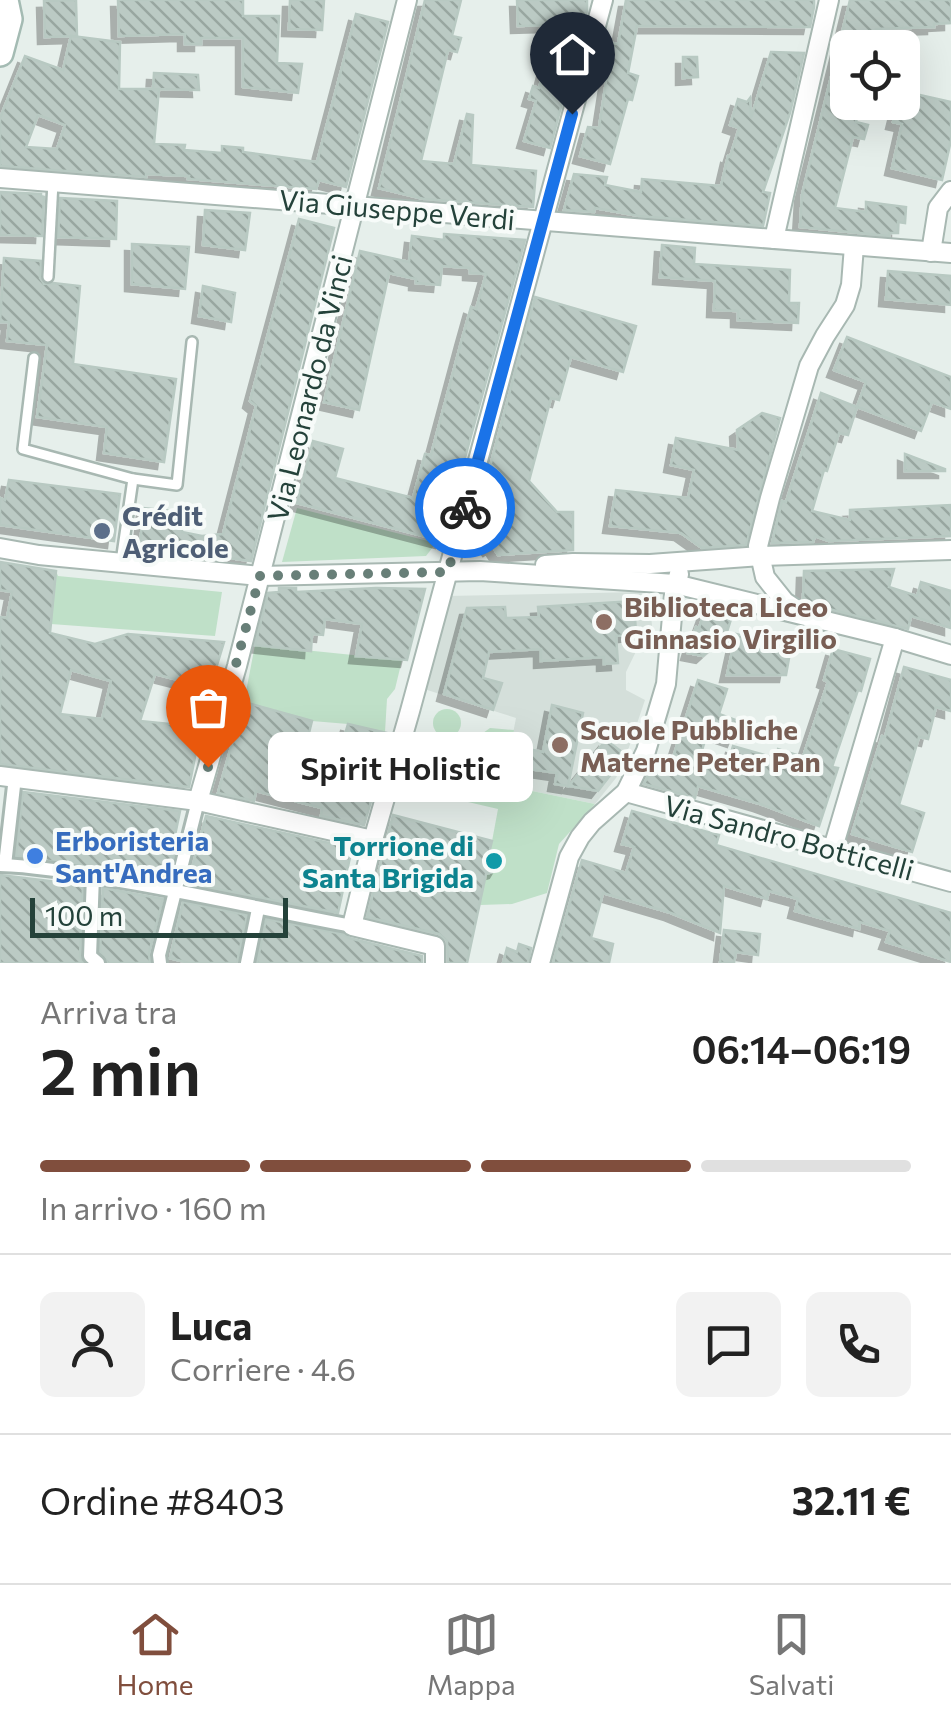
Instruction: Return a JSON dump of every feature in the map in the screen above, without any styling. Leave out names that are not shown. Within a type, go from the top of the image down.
[{"type":"street","name":"Via Leonardo da Vinci","points":[[160,959],[174,890],[237,666],[407,0]]},
{"type":"street","points":[[352,926],[603,0]]},
{"type":"street","points":[[774,240],[829,0]]},
{"type":"street","name":"Via Giuseppe Verdi","points":[[0,178],[951,253]]},
{"type":"street","points":[[931,252],[938,208],[951,191]]},
{"type":"street","points":[[805,616],[774,591],[765,577],[758,546],[809,366],[851,285],[854,246]]},
{"type":"street","points":[[0,548],[260,576],[480,571],[573,563],[650,564],[951,550]]},
{"type":"street","points":[[540,963],[569,857],[592,822],[626,792],[646,751],[666,684],[668,584],[685,562]]},
{"type":"street","points":[[546,574],[650,564]]},
{"type":"street","points":[[650,564],[668,584]]},
{"type":"street","points":[[480,571],[668,584],[951,655]]},
{"type":"street","points":[[833,848],[894,638]]},
{"type":"street","points":[[373,840],[198,801],[8,776],[3,865],[174,890],[352,926],[435,955]]},
{"type":"street","name":"Via Sandro Botticelli","points":[[626,792],[951,882]]},
{"type":"street","points":[[93,876],[90,956],[98,963]]},
{"type":"street","points":[[247,963],[258,909]]},
{"type":"lane","points":[[48,277],[52,182]]},
{"type":"lane","points":[[34,358],[23,449],[133,479],[177,485],[192,342]]},
{"type":"lane","points":[[122,562],[133,479]]},
{"type":"shaded area","points":[[640,592],[649,599],[653,634],[644,635],[626,672],[626,690],[645,700],[624,762],[595,804],[503,785],[516,718],[424,689],[447,596]]},
{"type":"green space","points":[[297,508],[436,543],[426,556],[282,562]]},
{"type":"green space","points":[[56,571],[58,576],[222,592],[215,636],[51,624]]},
{"type":"green space","points":[[255,645],[402,660],[395,689],[387,699],[385,732],[312,721],[244,702]]},
{"type":"green space","points":[[447,709],[457,713],[461,723],[457,733],[447,737],[437,733],[433,723],[437,713]]},
{"type":"green space","points":[[490,728],[514,730],[503,785],[595,804],[559,844],[547,893],[512,904],[480,905],[486,871],[499,866],[499,859],[490,852],[498,809],[468,802],[467,792],[451,784],[447,771],[453,761],[471,754]]},
{"type":"building","points":[[76,0],[77,36],[45,37],[44,1]]},
{"type":"building","points":[[118,0],[243,0],[243,16],[279,16],[277,63],[302,64],[298,93],[243,87],[243,38],[201,38],[201,44],[185,44],[185,34],[119,36]]},
{"type":"building","points":[[290,0],[324,0],[322,30],[289,29]]},
{"type":"building","points":[[425,0],[461,0],[452,36],[461,38],[457,52],[448,50],[421,161],[454,164],[467,114],[473,115],[471,165],[536,171],[533,207],[424,199],[379,188]]},
{"type":"building","points":[[517,0],[587,0],[581,32],[553,32],[552,25],[518,26]]},
{"type":"building","points":[[626,0],[814,0],[814,7],[810,27],[637,26],[628,73],[638,76],[610,164],[580,156],[588,127],[599,128],[612,43],[618,44]]},
{"type":"building","points":[[850,0],[951,0],[951,23],[843,30]]},
{"type":"building","points":[[356,14],[388,22],[346,187],[319,180],[316,189],[188,179],[189,176],[146,177],[0,166],[0,118],[25,56],[63,70],[71,36],[120,42],[119,89],[159,89],[154,144],[185,145],[184,150],[222,153],[222,146],[243,148],[243,152],[317,162]],"holes":[[[38,115],[65,125],[57,149],[26,147]]]},
{"type":"building","points":[[771,52],[804,53],[790,113],[763,192],[770,193],[763,226],[639,216],[595,208],[594,212],[564,210],[574,174],[607,177],[605,185],[641,192],[642,179],[721,186],[739,128],[730,125],[738,99],[747,102],[750,98],[751,118]]},
{"type":"building","points":[[683,57],[697,57],[698,77],[683,78]]},
{"type":"building","points":[[547,59],[572,66],[550,148],[524,141],[536,101],[529,99],[533,86],[539,88]]},
{"type":"building","points":[[154,73],[198,75],[199,90],[153,89]]},
{"type":"building","points":[[830,81],[830,120],[856,120],[868,125],[864,139],[853,137],[835,208],[866,212],[866,202],[906,207],[905,223],[898,222],[898,233],[889,236],[800,227],[802,195]]},
{"type":"building","points":[[920,95],[951,102],[951,140],[942,180],[892,168],[902,124],[893,122],[920,120]]},
{"type":"building","points":[[0,192],[44,197],[42,236],[0,235]]},
{"type":"building","points":[[60,198],[117,201],[116,239],[58,237]]},
{"type":"building","points":[[205,210],[250,213],[245,250],[203,245]]},
{"type":"building","points":[[299,219],[334,228],[251,561],[139,552],[144,508],[182,512],[182,532],[202,536],[223,534],[256,406],[250,401]]},
{"type":"building","points":[[444,234],[525,240],[442,541],[297,503],[313,441],[343,449],[335,478],[413,498],[425,454],[431,455],[471,307],[476,309],[486,274],[470,273],[470,268],[442,266],[440,285],[416,283],[416,279],[389,273],[359,410],[324,402],[360,251],[409,262],[412,236],[444,240]]},
{"type":"building","points":[[132,244],[189,247],[185,289],[132,284]]},
{"type":"building","points":[[662,245],[695,248],[694,264],[790,270],[789,303],[799,303],[798,323],[738,320],[738,311],[714,310],[715,281],[660,277]]},
{"type":"building","points":[[4,258],[41,261],[40,278],[44,284],[80,286],[73,364],[176,379],[164,462],[104,453],[107,427],[37,417],[47,345],[7,341],[9,322],[0,322]]},
{"type":"building","points":[[888,271],[951,276],[951,305],[886,299]]},
{"type":"building","points":[[203,286],[235,293],[231,322],[199,316]]},
{"type":"building","points":[[535,297],[636,326],[623,372],[571,357],[559,400],[551,398],[529,481],[557,512],[573,512],[573,550],[498,555],[478,533],[481,531],[475,523]]},
{"type":"building","points":[[847,337],[951,377],[951,409],[932,402],[921,431],[857,407],[866,382],[834,370]]},
{"type":"building","points":[[821,393],[857,407],[848,435],[839,433],[812,511],[850,520],[850,510],[951,505],[951,536],[829,541],[815,536],[813,542],[772,543],[782,501],[786,502]]},
{"type":"building","points":[[762,413],[780,418],[746,545],[702,548],[681,533],[610,526],[616,490],[688,498],[694,470],[671,465],[676,438],[738,450],[737,430]]},
{"type":"building","points":[[905,454],[945,469],[945,471],[905,471]]},
{"type":"building","points":[[9,480],[120,494],[114,541],[0,525],[0,498],[5,500]]},
{"type":"building","points":[[0,562],[56,571],[50,633],[95,644],[128,634],[224,642],[210,688],[155,674],[140,721],[201,727],[189,787],[0,764],[0,617],[7,618],[12,592],[0,590]],"holes":[[[71,670],[111,681],[102,719],[60,714]]]},
{"type":"building","points":[[894,569],[889,587],[917,596],[921,582],[951,591],[951,628],[911,616],[908,629],[809,604],[803,599],[804,571]]},
{"type":"building","points":[[279,588],[296,588],[296,592],[425,589],[407,660],[356,656],[362,624],[325,619],[323,635],[312,634],[311,651],[255,645],[268,593],[279,592]]},
{"type":"building","points":[[634,601],[636,634],[616,636],[618,663],[604,664],[604,657],[541,661],[541,649],[489,652],[483,678],[502,683],[493,710],[444,694],[467,608],[505,607],[506,618],[539,617],[538,607]]},
{"type":"building","points":[[706,608],[732,616],[726,635],[703,656],[688,653],[696,627],[699,628]]},
{"type":"building","points":[[736,634],[791,647],[786,675],[727,675]]},
{"type":"building","points":[[833,649],[870,659],[832,767],[838,768],[819,826],[698,786],[695,798],[644,784],[656,759],[671,764],[698,680],[727,689],[719,714],[741,722],[734,740],[708,731],[699,760],[726,769],[733,746],[775,758],[778,749],[803,757],[828,682],[824,680]]},
{"type":"building","points":[[904,667],[951,680],[951,711],[936,707],[928,739],[919,737],[899,805],[924,813],[912,852],[852,834]]},
{"type":"building","points":[[244,702],[312,721],[308,737],[316,739],[305,779],[330,786],[348,724],[391,734],[364,825],[321,816],[322,808],[256,791],[254,801],[218,793]]},
{"type":"building","name":"Scuole Pubbliche Materne Peter Pan","points":[[552,705],[583,713],[568,786],[555,784],[557,773],[529,769],[533,750],[543,752]]},
{"type":"building","points":[[606,740],[622,752],[615,761],[619,764],[598,791],[569,786]]},
{"type":"building","points":[[23,792],[180,811],[168,879],[16,856]]},
{"type":"building","points":[[632,811],[719,835],[716,845],[951,913],[951,962],[886,942],[890,931],[860,922],[859,929],[795,911],[798,899],[769,891],[767,899],[724,886],[720,933],[671,913],[603,893],[591,938],[613,944],[609,963],[553,963],[582,860],[626,873],[634,847],[622,844]]},
{"type":"building","points":[[393,815],[492,841],[490,849],[499,859],[499,866],[486,874],[467,963],[448,963],[447,941],[439,934],[367,917]]},
{"type":"building","points":[[206,816],[352,848],[338,913],[188,883]]},
{"type":"building","points":[[0,875],[83,885],[83,963],[0,963]]},
{"type":"building","points":[[103,888],[163,899],[150,963],[108,963],[100,952]]},
{"type":"building","points":[[183,902],[247,915],[237,963],[189,963],[170,958]]},
{"type":"building","points":[[266,919],[343,934],[422,956],[422,963],[257,963]]},
{"type":"building","points":[[724,930],[760,934],[758,955],[736,952],[734,963],[720,963]]},
{"type":"building","points":[[519,944],[531,948],[528,963],[503,963],[507,948],[517,952]]},
{"type":"way so far","points":[[208,767],[260,576],[448,572],[465,508]]},
{"type":"place","name":"Crédit Agricole","points":[[102,531]]},
{"type":"place","name":"Biblioteca Liceo Ginnasio Virgilio","points":[[604,622]]},
{"type":"place","name":"Scuole Pubbliche Materne Peter Pan","points":[[560,745]]},
{"type":"place","name":"Spirit Holistic","points":[[208,767]]},
{"type":"place","name":"Erboristeria Sant'Andrea","points":[[35,856]]},
{"type":"place","name":"Torrione di Santa Brigida","points":[[494,861]]},
{"type":"route","points":[[465,508],[572,114]]}]
